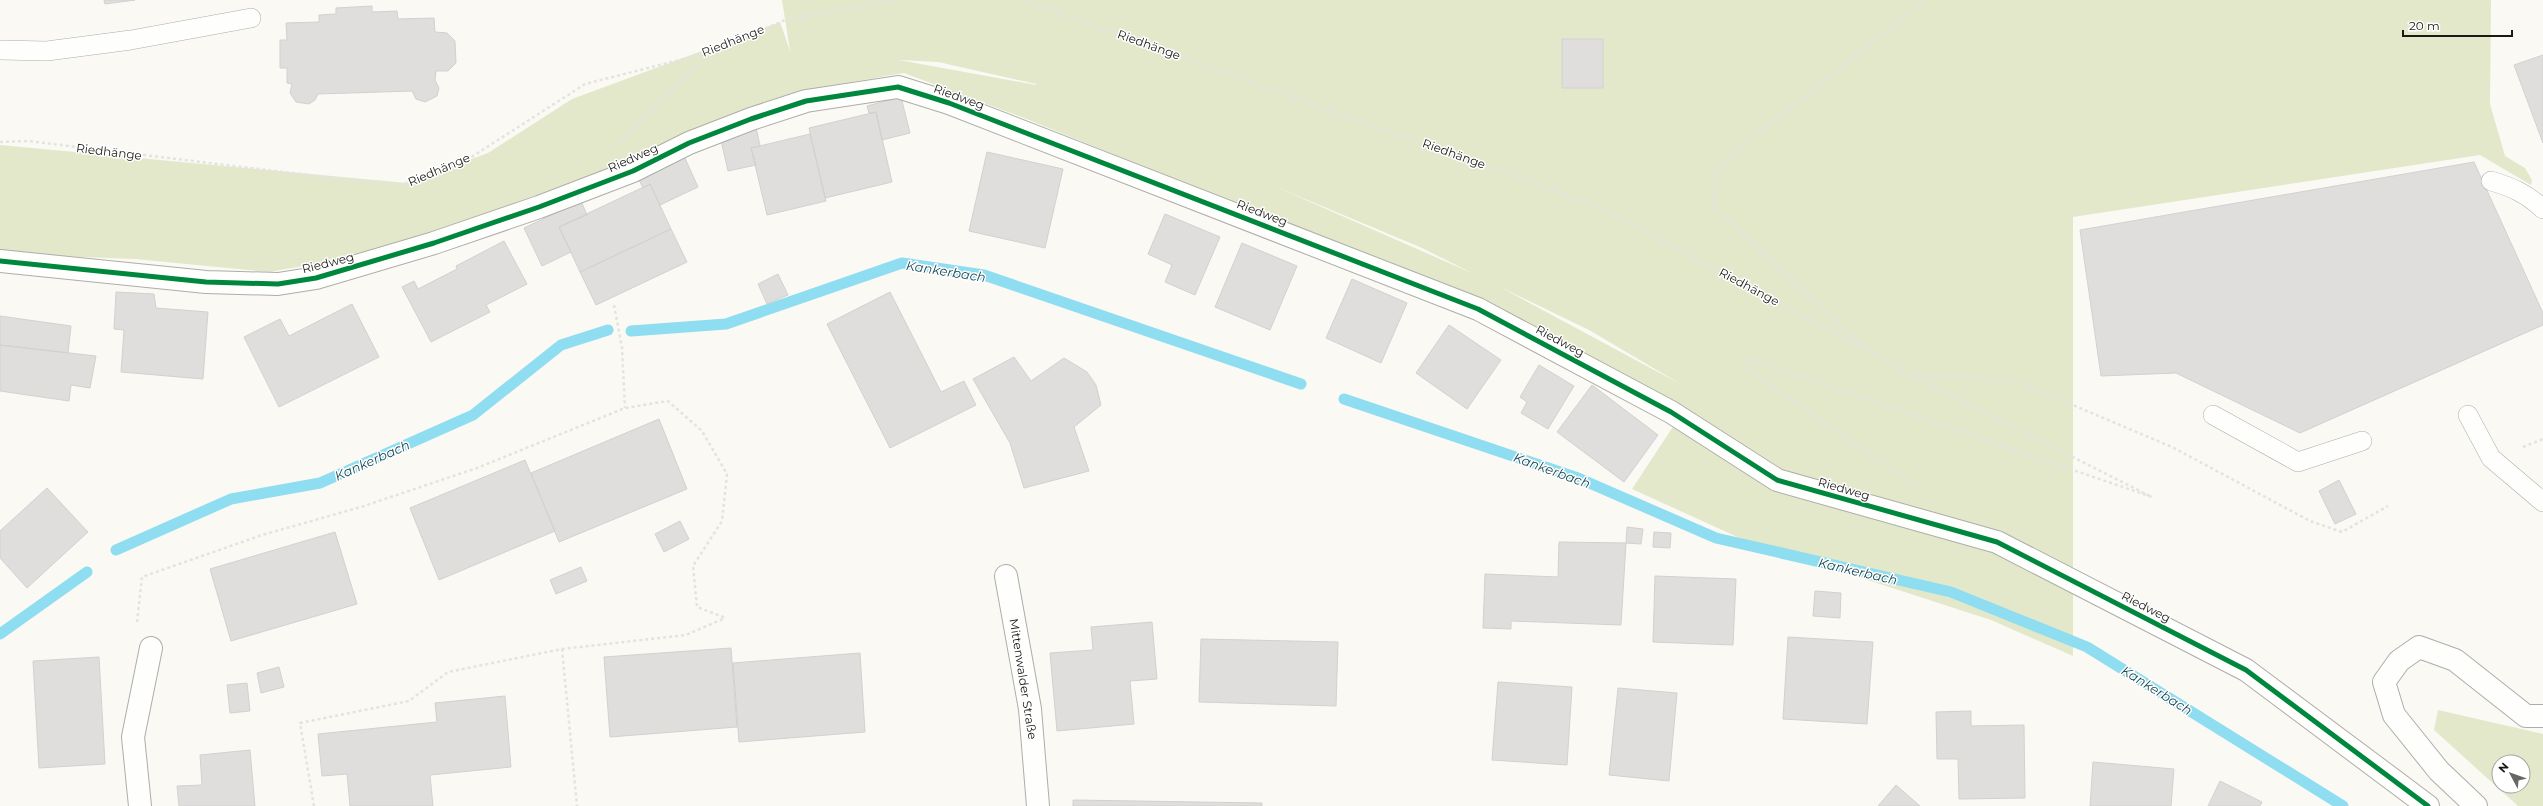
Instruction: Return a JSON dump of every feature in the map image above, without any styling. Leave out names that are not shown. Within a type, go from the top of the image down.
[{"type":"street","name":"Riedweg","points":[[0,261],[206,282],[278,284],[316,278],[434,243],[539,207],[633,170],[689,143],[751,119],[806,101],[898,86],[949,103],[1478,309],[1671,412],[1777,480],[1997,542],[2246,670],[2428,806]]},
{"type":"street","name":"Mittenwalder Straße","points":[[1006,576],[1030,709],[1038,806]]},
{"type":"street","points":[[2476,806],[2439,771],[2394,715],[2384,682],[2399,661],[2419,647],[2455,660],[2526,716],[2543,716]]},
{"type":"street","points":[[140,806],[133,737],[151,648]]},
{"type":"lane","points":[[0,50],[47,51],[132,40],[251,18]]},
{"type":"lane","points":[[2491,181],[2512,186],[2533,200],[2543,209]]},
{"type":"lane","points":[[2213,415],[2298,462],[2362,441]]},
{"type":"lane","points":[[2468,415],[2490,458],[2543,502]]},
{"type":"path","points":[[1919,488],[1750,371],[1743,362],[1752,360],[2152,497],[1908,374],[1868,350],[1713,207],[1717,170],[1740,146],[1790,109],[1924,0]]},
{"type":"path","points":[[615,147],[711,52]]},
{"type":"path","points":[[614,305],[622,348],[625,408]]},
{"type":"path","points":[[1908,374],[2016,381],[2172,447],[2310,521],[2342,532],[2388,506]]},
{"type":"path","points":[[136,630],[142,577],[262,535],[361,507],[477,468],[625,408],[668,401],[702,431],[727,474],[722,521],[693,566],[697,607],[726,618],[686,635],[562,650],[448,672],[408,701],[300,723],[314,806]]},
{"type":"path","points":[[2523,448],[2543,439]]},
{"type":"path","points":[[562,650],[577,806]]},
{"type":"green space","points":[[782,0],[2491,0],[2490,104],[2505,156],[2525,168],[2532,180],[2531,185],[2480,155],[2073,217],[2073,656],[1991,620],[1744,540],[1632,489],[1684,410],[1524,321],[1029,120],[904,73],[828,86],[699,128],[624,163],[441,230],[343,259],[269,272],[135,259],[0,254],[0,145],[407,183],[488,153],[572,99],[780,22],[790,51]],"holes":[[[899,60],[938,62],[1036,85]],[[1274,186],[1422,248],[1474,274]],[[1500,287],[1589,330],[1682,385]]]},
{"type":"green space","points":[[2438,710],[2543,734],[2543,806],[2518,806],[2505,794],[2531,794],[2531,754],[2491,754],[2491,782],[2434,730]]},
{"type":"building","points":[[104,0],[135,0],[105,4]]},
{"type":"building","points":[[372,6],[372,12],[397,11],[398,19],[434,18],[435,32],[447,33],[455,41],[456,63],[448,71],[436,71],[435,80],[439,88],[437,96],[425,102],[416,99],[412,91],[318,94],[315,100],[309,104],[296,102],[290,93],[292,84],[287,83],[287,68],[280,68],[280,40],[287,40],[286,23],[319,22],[319,15],[336,14],[336,8]]},
{"type":"building","points":[[1562,39],[1603,39],[1603,88],[1562,88]]},
{"type":"building","points":[[2543,55],[2543,143],[2514,65]]},
{"type":"building","points":[[901,97],[910,133],[882,140],[876,112],[869,113],[867,106]]},
{"type":"building","points":[[876,112],[892,182],[825,198],[809,128]]},
{"type":"building","points":[[756,127],[760,146],[751,148],[756,165],[728,171],[720,136]]},
{"type":"building","points":[[810,134],[826,201],[767,215],[751,148]]},
{"type":"building","points":[[987,152],[1063,169],[1045,248],[969,231]]},
{"type":"building","points":[[684,156],[698,187],[660,205],[650,184],[643,188],[638,178]]},
{"type":"building","points":[[2474,162],[2543,313],[2543,325],[2300,433],[2176,373],[2101,376],[2080,230]]},
{"type":"building","points":[[650,184],[671,229],[580,272],[559,227]]},
{"type":"building","points":[[581,201],[587,215],[559,227],[571,252],[542,266],[524,228]]},
{"type":"building","points":[[1165,214],[1220,237],[1195,295],[1165,282],[1172,265],[1148,254]]},
{"type":"building","points":[[671,229],[687,262],[596,305],[580,272]]},
{"type":"building","points":[[504,241],[527,284],[486,305],[490,312],[431,342],[402,287],[414,281],[418,289],[457,269],[456,266]]},
{"type":"building","points":[[1242,243],[1297,266],[1270,330],[1215,307]]},
{"type":"building","points":[[778,274],[788,295],[767,304],[758,284]]},
{"type":"building","points":[[1352,279],[1407,303],[1381,363],[1326,338]]},
{"type":"building","points":[[116,292],[154,294],[156,308],[208,312],[203,379],[121,372],[124,330],[114,329]]},
{"type":"building","points":[[890,292],[941,392],[964,381],[976,405],[890,448],[827,324]]},
{"type":"building","points":[[352,304],[379,357],[279,407],[244,337],[280,319],[289,336]]},
{"type":"building","points":[[0,316],[71,326],[68,353],[0,345]]},
{"type":"building","points":[[1449,325],[1501,360],[1467,409],[1416,373]]},
{"type":"building","points":[[0,345],[96,356],[90,388],[71,385],[69,401],[0,391]]},
{"type":"building","points":[[1014,357],[1031,381],[1064,358],[1087,372],[1096,385],[1101,405],[1074,427],[1089,471],[1024,488],[1010,443],[973,379]]},
{"type":"building","points":[[1539,365],[1574,386],[1548,429],[1521,413],[1527,402],[1520,397]]},
{"type":"building","points":[[1592,385],[1658,435],[1624,482],[1557,432]]},
{"type":"building","points":[[659,419],[687,489],[559,542],[531,473]]},
{"type":"building","points":[[525,460],[555,531],[439,580],[410,508]]},
{"type":"building","points":[[2339,480],[2356,514],[2335,524],[2319,491]]},
{"type":"building","points":[[47,488],[88,532],[27,588],[0,558],[0,531]]},
{"type":"building","points":[[680,521],[689,539],[664,552],[655,534]]},
{"type":"building","points":[[1627,527],[1643,529],[1641,544],[1626,543]]},
{"type":"building","points":[[335,532],[357,604],[231,641],[210,569]]},
{"type":"building","points":[[1654,532],[1671,533],[1670,548],[1653,547]]},
{"type":"building","points":[[1559,542],[1626,543],[1621,625],[1511,621],[1511,629],[1483,628],[1485,574],[1558,577]]},
{"type":"building","points":[[581,567],[587,581],[556,594],[550,580]]},
{"type":"building","points":[[1655,576],[1736,579],[1733,645],[1653,642]]},
{"type":"building","points":[[1815,591],[1841,593],[1840,618],[1813,616]]},
{"type":"building","points":[[1152,622],[1157,679],[1130,681],[1134,724],[1057,731],[1050,653],[1093,650],[1091,627]]},
{"type":"building","points":[[1788,637],[1873,642],[1867,724],[1783,719]]},
{"type":"building","points":[[1201,639],[1338,642],[1336,706],[1199,702]]},
{"type":"building","points":[[731,648],[737,727],[610,737],[604,657]]},
{"type":"building","points":[[860,653],[865,732],[739,742],[733,663]]},
{"type":"building","points":[[99,657],[105,764],[39,768],[33,661]]},
{"type":"building","points":[[279,667],[284,687],[261,693],[257,673]]},
{"type":"building","points":[[1498,682],[1572,687],[1567,765],[1492,760]]},
{"type":"building","points":[[247,683],[250,711],[230,713],[227,685]]},
{"type":"building","points":[[1618,688],[1677,693],[1669,781],[1609,775]]},
{"type":"building","points":[[505,696],[511,767],[430,775],[433,806],[350,806],[347,774],[322,776],[318,734],[437,722],[435,703]]},
{"type":"building","points":[[1971,711],[1971,726],[2024,725],[2025,798],[1959,799],[1958,759],[1937,759],[1936,712]]},
{"type":"building","points":[[250,750],[255,806],[179,806],[177,786],[202,785],[200,755]]},
{"type":"building","points":[[2093,762],[2174,769],[2171,806],[2090,806]]},
{"type":"building","points":[[2220,781],[2262,802],[2260,806],[2208,806]]},
{"type":"building","points":[[1896,785],[1920,806],[1878,806]]},
{"type":"building","points":[[1073,800],[1262,803],[1262,806],[1073,806]]},
{"type":"waterway","name":"Kankerbach","points":[[631,331],[726,324],[902,263],[984,275],[1301,384]]},
{"type":"waterway","name":"Kankerbach","points":[[116,550],[231,499],[320,483],[473,415],[561,345],[608,330]]},
{"type":"waterway","name":"Kankerbach","points":[[1344,399],[1578,478],[1716,538],[1951,592],[2087,647],[2343,806]]},
{"type":"waterway","name":"Kankerbach","points":[[0,634],[87,572]]},
{"type":"cycle path","points":[[0,261],[206,282],[278,284],[316,278],[434,243],[539,207],[633,171],[689,143],[751,119],[806,101],[898,87],[949,103],[1478,309],[1671,412],[1777,480],[1997,542],[2246,670],[2428,806]]}]
